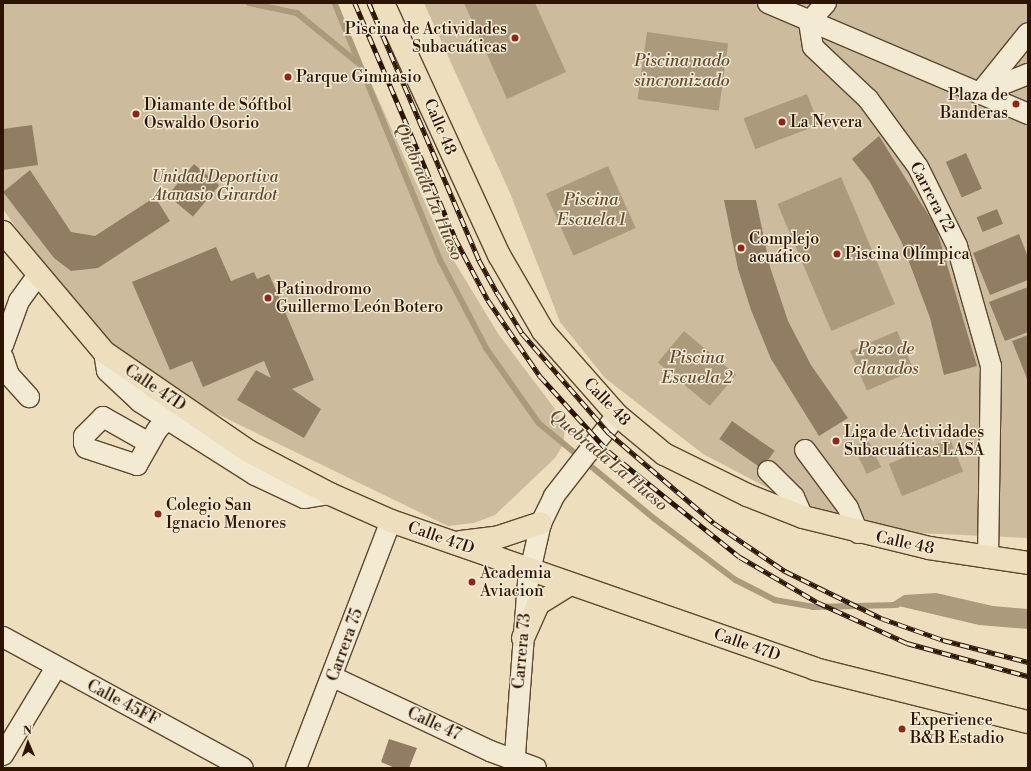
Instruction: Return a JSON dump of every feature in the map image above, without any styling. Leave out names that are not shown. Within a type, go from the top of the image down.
[{"type":"main road","name":"Calle 48","points":[[383,3],[499,255],[543,331],[617,415],[664,454],[747,496],[803,517],[858,533],[988,558],[1028,562]]},
{"type":"main road","points":[[393,3],[402,43]]},
{"type":"main road","name":"Calle 47D","points":[[3,232],[104,352],[173,412],[330,494],[391,521],[530,568],[570,584],[816,669],[1028,722]]},
{"type":"main road","points":[[448,541],[477,541],[540,523]]},
{"type":"main road","points":[[523,638],[538,604],[570,584]]},
{"type":"street","points":[[768,3],[816,9],[979,94],[1028,114]]},
{"type":"street","name":"Carrera 72","points":[[816,9],[813,47],[868,99],[918,167],[957,246],[991,366],[988,558]]},
{"type":"street","points":[[979,94],[1028,33]]},
{"type":"street","points":[[979,94],[1028,74]]},
{"type":"street","points":[[3,345],[19,301],[38,275]]},
{"type":"street","points":[[3,357],[9,375],[29,397]]},
{"type":"street","points":[[149,443],[173,412]]},
{"type":"street","name":"Carrera 73","points":[[514,764],[523,638],[530,568],[540,523],[562,484],[588,448],[617,415]]},
{"type":"street","points":[[804,450],[848,508],[858,533]]},
{"type":"street","points":[[768,471],[794,497],[803,517]]},
{"type":"street","name":"Carrera 75","points":[[296,768],[333,677],[391,521]]},
{"type":"street","name":"Calle 45FF","points":[[3,637],[243,768]]},
{"type":"street","points":[[3,755],[56,667]]},
{"type":"street","name":"Calle 47","points":[[333,677],[514,764],[536,768]]},
{"type":"green space","name":"Unidad Deportiva Atanasio Girardot","points":[[3,3],[335,3],[443,243],[499,335],[555,409],[565,427],[563,445],[555,458],[495,515],[474,523],[448,526],[213,412],[136,362],[75,312],[3,209]]},
{"type":"green space","name":"Complejo acuático","points":[[424,3],[1028,3],[1028,538],[917,533],[838,515],[787,498],[703,454],[605,378],[560,322],[510,193]]},
{"type":"water","name":"Piscina de Actividades Subacuáticas","points":[[464,3],[535,3],[566,72],[507,99]]},
{"type":"water","name":"Piscina nado sincronizado","points":[[647,32],[728,43],[719,111],[638,99]]},
{"type":"water","name":"La Nevera","points":[[807,94],[819,125],[755,149],[744,118]]},
{"type":"water","name":"Piscina Escuela 1","points":[[608,166],[636,228],[574,256],[546,194]]},
{"type":"water","name":"Piscina Olímpica","points":[[841,177],[895,304],[831,331],[777,204]]},
{"type":"water","name":"Piscina Escuela 2","points":[[684,331],[736,375],[710,406],[658,362]]},
{"type":"water","name":"Pozo de clavados","points":[[897,331],[914,371],[867,391],[850,351]]},
{"type":"water","points":[[950,439],[963,471],[902,496],[889,464]]},
{"type":"water","points":[[868,440],[881,467],[867,474],[854,447]]},
{"type":"water","points":[[936,593],[993,606],[1028,609],[1028,629],[979,625],[890,604],[904,595]]},
{"type":"building","points":[[32,125],[38,165],[3,170],[3,129]]},
{"type":"building","points":[[879,136],[936,227],[977,366],[944,375],[930,318],[902,243],[870,182],[852,159]]},
{"type":"building","points":[[966,153],[982,189],[962,198],[946,162]]},
{"type":"building","points":[[194,164],[219,185],[193,217],[168,195]]},
{"type":"building","points":[[30,170],[71,232],[95,236],[155,197],[170,221],[98,268],[71,271],[54,258],[3,192]]},
{"type":"building","points":[[724,200],[756,200],[770,267],[788,321],[811,365],[848,418],[819,436],[771,359],[751,310],[738,269]]},
{"type":"building","points":[[997,209],[1003,224],[983,232],[977,217]]},
{"type":"building","points":[[1019,234],[1028,257],[1028,280],[990,295],[973,253]]},
{"type":"building","points":[[216,247],[231,281],[254,272],[257,279],[269,274],[314,380],[292,389],[321,409],[304,438],[237,400],[256,370],[271,378],[264,361],[203,387],[192,361],[170,370],[132,282]]},
{"type":"building","points":[[1028,287],[1028,332],[1005,341],[989,302]]},
{"type":"building","points":[[1028,335],[1028,381],[1012,341]]},
{"type":"building","points":[[732,421],[775,451],[762,469],[719,439]]},
{"type":"building","points":[[389,739],[417,748],[409,768],[395,768],[381,762]]},
{"type":"waterway","points":[[249,3],[297,13],[357,62]]},
{"type":"waterway","name":"Quebrada La Hueso","points":[[335,3],[441,261],[487,349],[539,423],[655,519],[736,580],[775,600],[813,607],[897,605]]},
{"type":"railway","points":[[355,3],[455,238],[488,300],[540,376],[608,451],[740,557],[817,602],[907,643],[1028,676]]},
{"type":"railway","points":[[369,3],[479,260],[522,333],[609,433],[714,523],[785,571],[881,618],[943,640],[1028,662]]},
{"type":"place","name":"Piscina de Actividades Subacuáticas","points":[[515,38]]},
{"type":"place","name":"Parque Gimnasio","points":[[288,77]]},
{"type":"place","name":"Plaza de Banderas","points":[[1016,104]]},
{"type":"place","name":"Diamante de Sóftbol Oswaldo Osorio","points":[[136,114]]},
{"type":"place","name":"La Nevera","points":[[782,122]]},
{"type":"place","name":"Complejo acuático","points":[[741,248]]},
{"type":"place","name":"Piscina Olímpica","points":[[837,254]]},
{"type":"place","name":"Patinodromo Guillermo León Botero","points":[[268,298]]},
{"type":"place","name":"Liga de Actividades Subacuáticas LASA","points":[[836,441]]},
{"type":"place","name":"Colegio San Ignacio Menores","points":[[158,514]]},
{"type":"place","name":"Academia Aviacion","points":[[472,582]]},
{"type":"place","name":"Experience B&B Estadio","points":[[902,729]]}]
